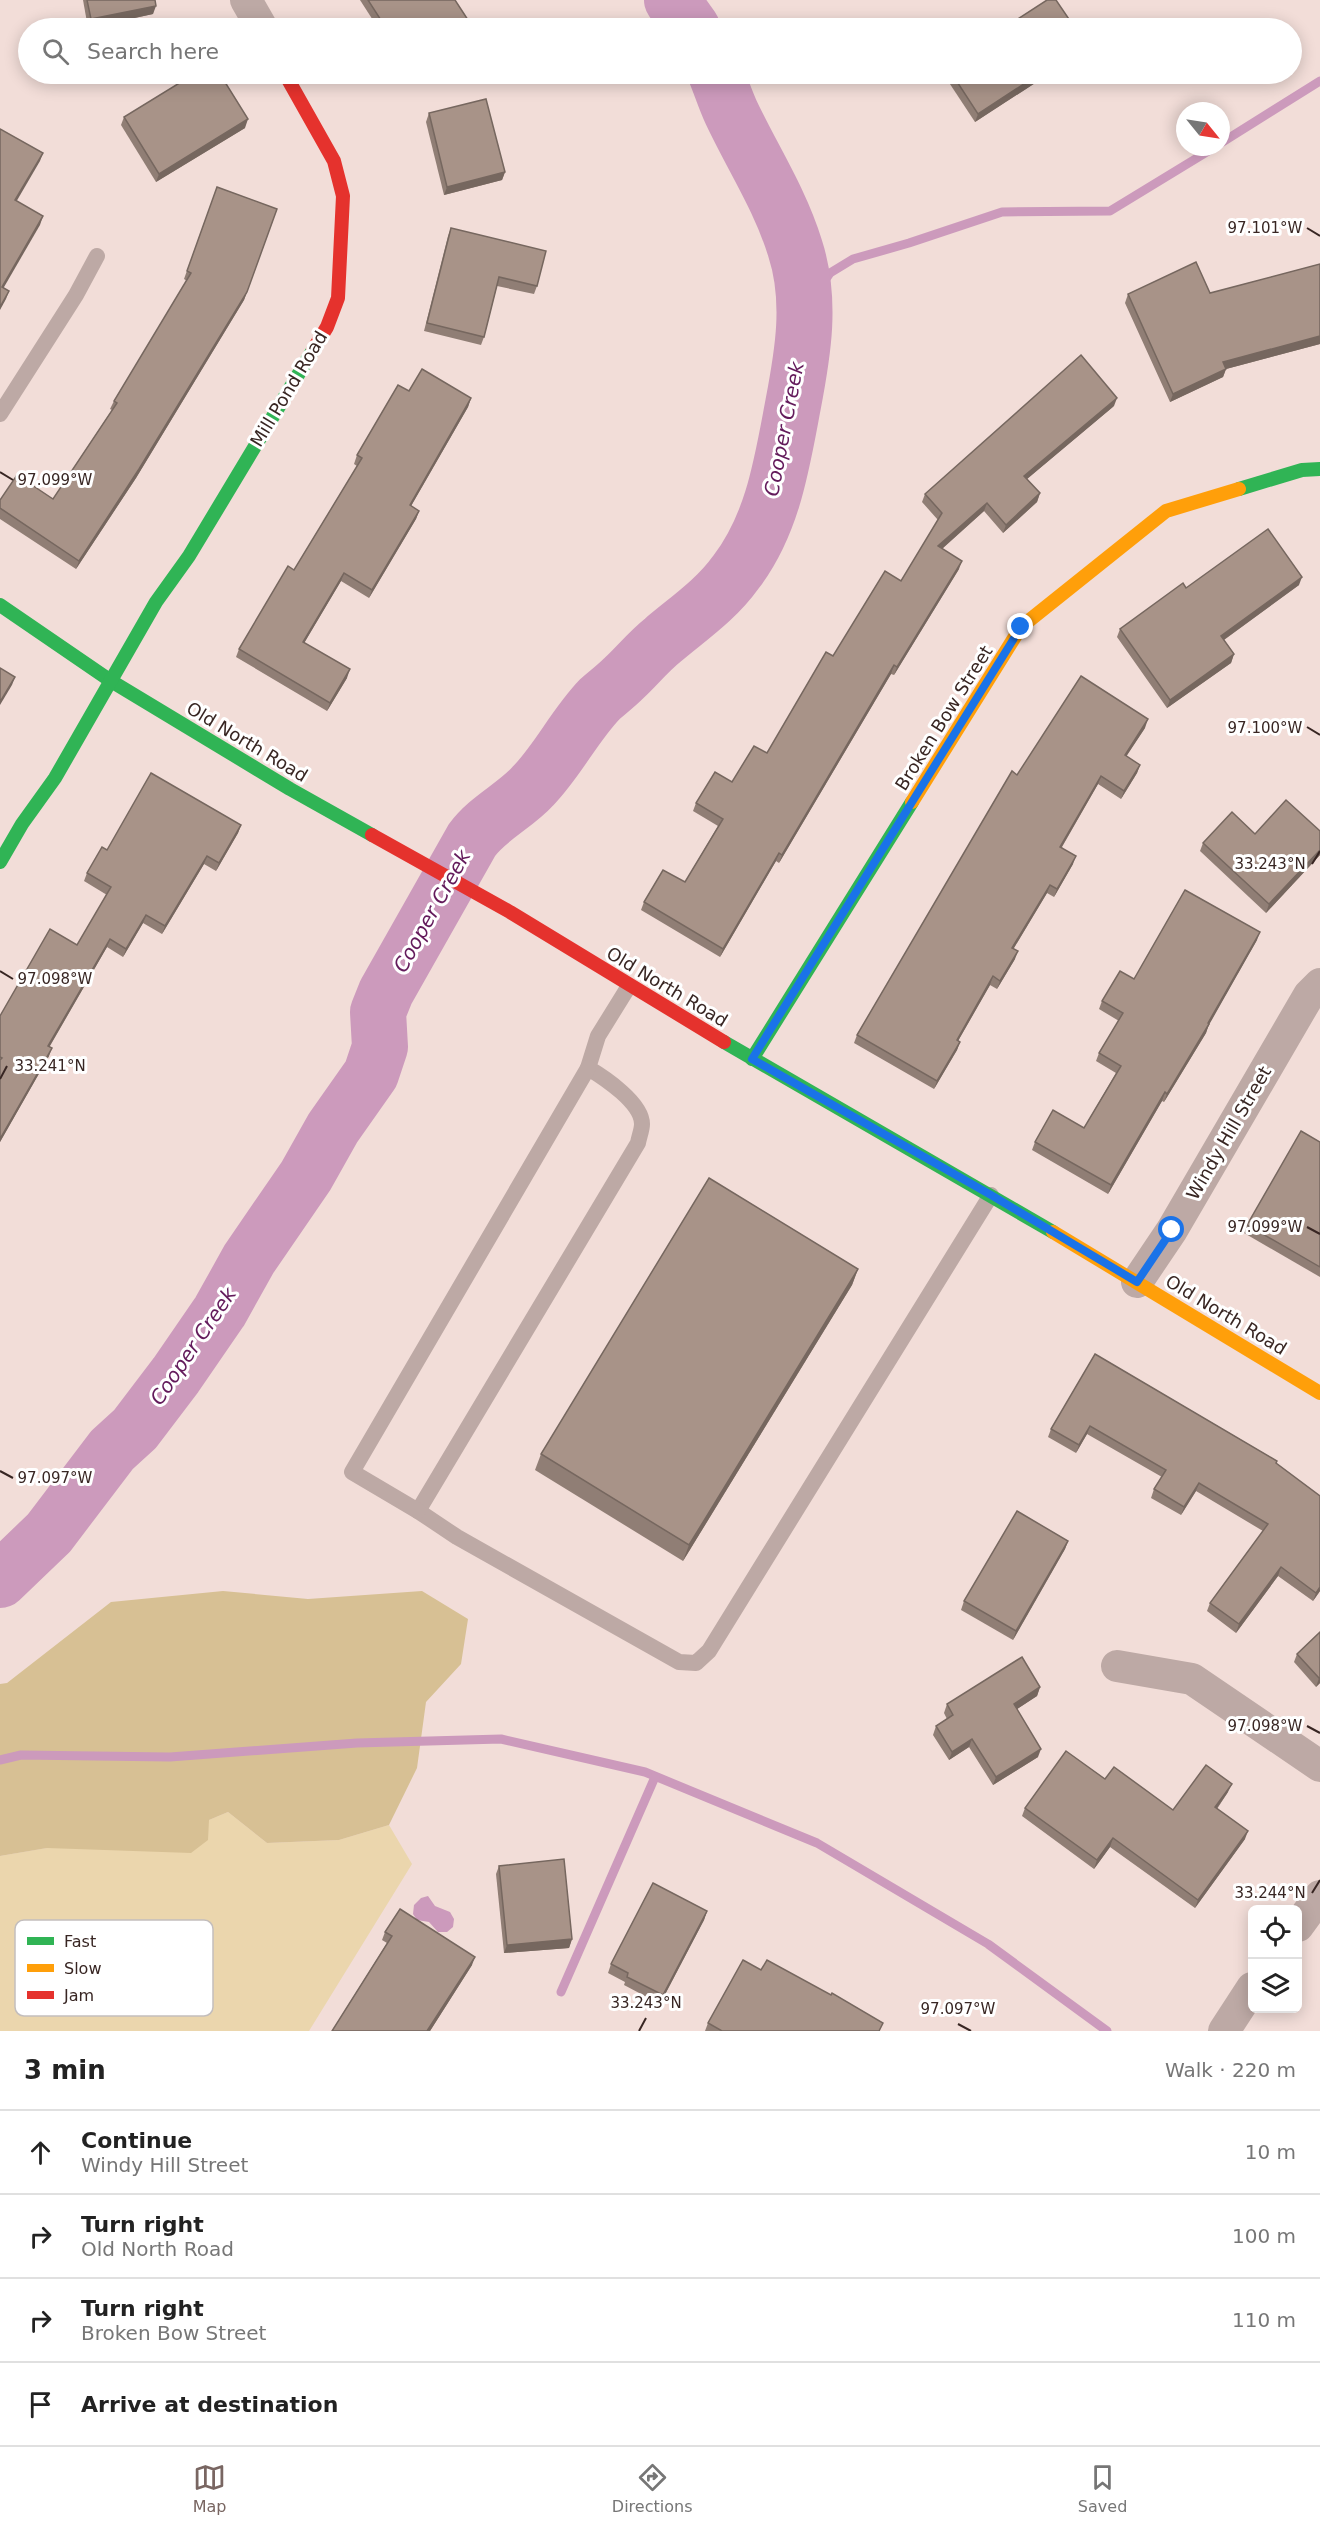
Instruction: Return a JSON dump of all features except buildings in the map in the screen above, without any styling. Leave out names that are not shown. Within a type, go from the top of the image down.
[{"type":"street","points":[[246,0],[256,18]]},
{"type":"street","name":"Mill Pond Road","points":[[0,862],[22,824],[55,778],[156,602],[189,556],[327,327],[338,298],[343,196],[334,161],[291,84]]},
{"type":"street","name":"Broken Bow Street","points":[[752,1059],[1021,627],[1166,511],[1302,470],[1320,469]]},
{"type":"street","name":"Old North Road","points":[[0,605],[111,681],[290,789],[510,912],[629,986],[991,1195],[1320,1393]]},
{"type":"street","name":"Windy Hill Street","points":[[1137,1282],[1172,1230],[1309,995],[1320,984]]},
{"type":"street","points":[[1117,1666],[1192,1679],[1320,1766]]},
{"type":"street","points":[[1302,1921],[1320,1896]]},
{"type":"street","points":[[1224,2031],[1248,1994]]},
{"type":"lane","points":[[0,414],[76,295],[97,256]]},
{"type":"lane","points":[[629,986],[598,1036],[588,1068],[352,1472],[457,1537],[679,1662],[696,1663],[709,1651],[991,1195]]},
{"type":"lane","points":[[418,1511],[638,1143],[642,1125],[639,1112],[609,1080],[588,1068]]},
{"type":"shaded area","points":[[223,1591],[308,1599],[422,1591],[468,1619],[461,1664],[426,1702],[417,1768],[389,1825],[339,1840],[267,1843],[228,1812],[209,1820],[208,1840],[191,1853],[47,1848],[0,1856],[0,1684],[7,1683],[111,1602]]},
{"type":"shaded area","points":[[228,1812],[267,1843],[339,1840],[389,1825],[412,1864],[309,2031],[0,2031],[0,1856],[209,1820]]},
{"type":"shaded area","points":[[428,1896],[435,1906],[450,1912],[454,1919],[453,1927],[447,1932],[438,1932],[429,1922],[417,1920],[413,1914],[414,1905],[421,1898]]},
{"type":"waterway","name":"Cooper Creek","points":[[672,0],[685,18]]},
{"type":"waterway","points":[[1230,137],[1320,81]]},
{"type":"waterway","name":"Cooper Creek","points":[[0,1580],[49,1533],[112,1450],[135,1429],[220,1311],[249,1259],[306,1176],[333,1128],[371,1074],[380,1047],[378,1012],[386,992],[472,840],[478,832],[533,786],[600,699],[720,591],[736,572],[759,534],[780,471],[797,385],[803,346],[803,287],[789,230],[774,195],[731,112],[720,84]]},
{"type":"waterway","points":[[806,308],[830,273],[853,259],[1002,212],[1110,211],[1200,156]]},
{"type":"waterway","points":[[0,1760],[21,1755],[170,1757],[357,1743],[501,1739],[645,1772],[817,1843],[988,1944],[1107,2031]]},
{"type":"waterway","points":[[561,1992],[655,1777]]},
{"type":"traffic: fast","points":[[0,862],[22,824],[55,778],[156,602],[189,556],[313,350]]},
{"type":"traffic: fast","points":[[1239,489],[1302,470],[1320,469]]},
{"type":"traffic: fast","points":[[0,605],[111,681],[290,789],[372,835]]},
{"type":"traffic: fast","points":[[752,1059],[912,802]]},
{"type":"traffic: fast","points":[[724,1042],[1053,1232]]},
{"type":"traffic: slow","points":[[912,802],[1021,627],[1166,511],[1239,489]]},
{"type":"traffic: slow","points":[[1053,1232],[1320,1393]]},
{"type":"traffic: jam","points":[[291,84],[334,161],[343,196],[338,298],[327,327],[313,350]]},
{"type":"traffic: jam","points":[[372,835],[510,912],[724,1042]]},
{"type":"route","points":[[1021,627],[752,1059],[991,1195],[1137,1282],[1172,1230]]}]
